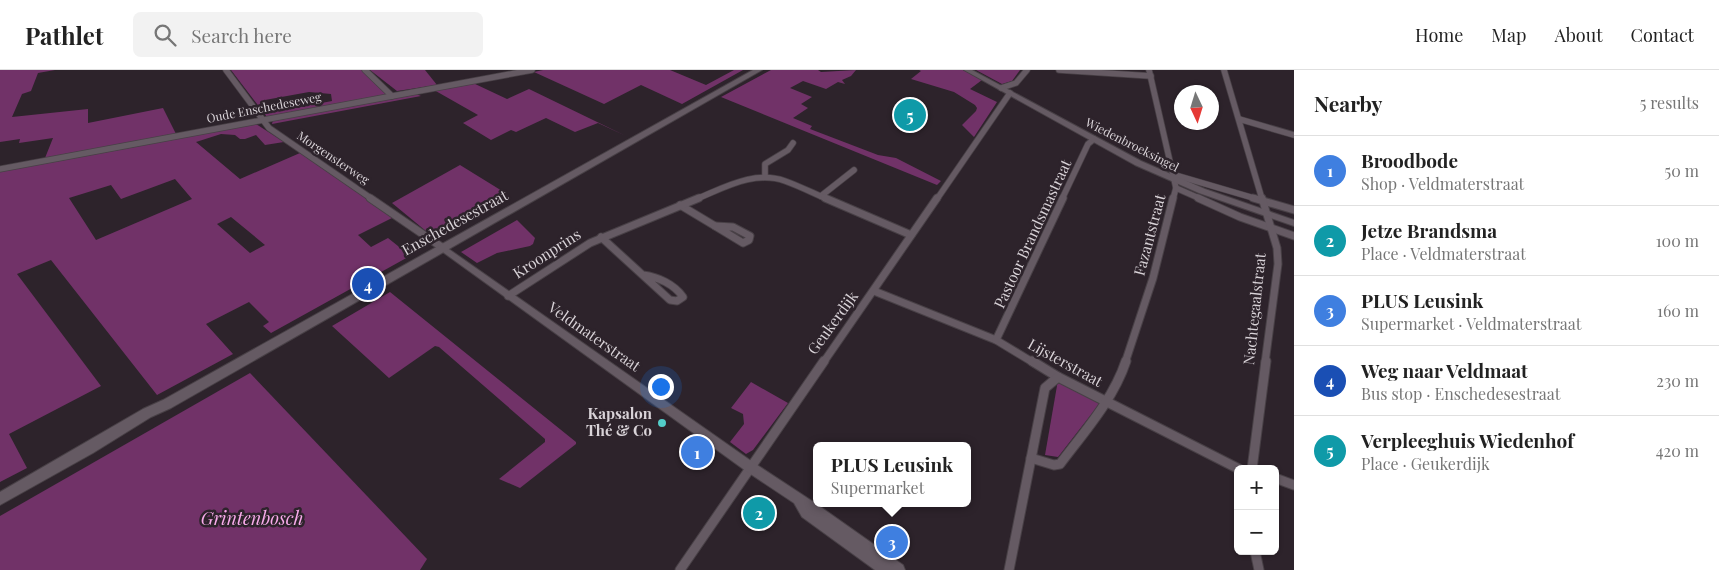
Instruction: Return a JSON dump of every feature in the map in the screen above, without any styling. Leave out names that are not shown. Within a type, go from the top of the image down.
[{"type":"main road","name":"Enschedesestraat","points":[[0,499],[88,450],[125,434],[167,404],[758,70]]},
{"type":"street","name":"Morgensterweg","points":[[226,70],[269,128],[442,248]]},
{"type":"street","points":[[364,70],[392,96]]},
{"type":"street","name":"Oude Enschedeseweg","points":[[0,169],[532,70]]},
{"type":"street","name":"Wiedenbroeksingel","points":[[967,70],[1240,217],[1294,236]]},
{"type":"street","points":[[1001,88],[1016,83],[1027,70]]},
{"type":"street","points":[[1059,70],[1150,73]]},
{"type":"street","name":"Nachtegaalstraat","points":[[1224,70],[1277,248],[1278,264],[1253,465]]},
{"type":"street","name":"Fazantstraat","points":[[1031,458],[1054,465],[1060,464],[1107,401],[1120,379],[1153,278],[1176,181],[1150,73]]},
{"type":"street","name":"Geukerdijk","points":[[680,570],[1010,92]]},
{"type":"street","points":[[1239,119],[1294,135]]},
{"type":"street","name":"Pastoor Brandsmastraat","points":[[996,340],[1088,144],[1094,139]]},
{"type":"street","points":[[766,177],[765,164],[788,150],[793,143]]},
{"type":"street","points":[[821,196],[854,170]]},
{"type":"street","name":"Kroonprins","points":[[508,296],[601,237],[740,181],[766,177],[785,181],[911,235]]},
{"type":"street","name":"Wiedenbroeksingel","points":[[1176,181],[1294,210]]},
{"type":"street","name":"Wiedenbroeksingel","points":[[1176,181],[1294,223]]},
{"type":"street","points":[[680,205],[714,226],[743,243],[749,240],[750,236],[732,225],[714,226]]},
{"type":"street","name":"Kroonprins","points":[[601,237],[670,300],[677,301],[683,297],[680,291],[652,276],[643,275]]},
{"type":"street","name":"Veldmaterstraat","points":[[442,248],[898,570]]},
{"type":"street","name":"Lijsterstraat","points":[[874,291],[996,340],[1058,377],[1234,466]]},
{"type":"street","points":[[1009,570],[1045,388],[1058,377]]},
{"type":"street","points":[[1279,479],[1294,485]]},
{"type":"street","name":"Veldmaterstraat","points":[[800,502],[806,513],[886,570]]},
{"type":"street","points":[[1257,555],[1262,569]]},
{"type":"green space","points":[[0,70],[55,70],[38,73],[31,91],[22,94],[12,117],[88,109],[88,123],[163,108],[176,134],[45,158],[53,138],[19,143],[20,139],[0,142]]},
{"type":"green space","points":[[231,70],[362,70],[388,93],[386,95],[267,117]],"holes":[[[309,92],[331,94],[332,101],[274,112],[265,100]]]},
{"type":"green space","points":[[370,70],[425,70],[437,85],[397,91]]},
{"type":"green space","points":[[543,70],[670,70],[706,85],[734,70],[743,70],[682,104],[641,85],[604,104],[534,72]]},
{"type":"green space","points":[[771,70],[818,70],[821,72],[856,70],[851,76],[842,80],[845,84],[838,82],[826,89],[803,81],[790,88],[812,97],[801,104],[808,108],[793,118],[812,126],[810,129],[878,155],[896,158],[941,181],[937,185],[721,97]]},
{"type":"green space","points":[[919,70],[963,70],[982,80],[970,89],[997,102],[974,137],[962,125],[976,111],[975,105],[954,92],[911,79],[921,71]]},
{"type":"green space","points":[[976,70],[1020,70],[1012,81],[1002,84]]},
{"type":"green space","points":[[473,83],[507,99],[529,89],[626,136],[598,123],[575,132],[546,118],[516,132],[511,130],[491,140],[463,123],[478,115],[434,90]]},
{"type":"green space","points":[[416,94],[421,96],[272,124],[273,120]]},
{"type":"green space","points":[[256,124],[284,142],[265,145],[256,135],[240,139],[235,135],[221,134],[196,142],[240,179],[300,153],[394,217],[358,235],[371,247],[388,238],[403,250],[420,241],[428,246],[271,333],[263,326],[269,322],[249,302],[206,324],[233,354],[157,395],[51,260],[17,274],[101,386],[9,434],[27,468],[0,482],[0,171]],"holes":[[[175,179],[192,199],[96,240],[69,198],[111,185],[121,199]],[[231,217],[265,245],[250,253],[217,224]]]},
{"type":"green space","points":[[460,165],[507,194],[432,236],[392,203]]},
{"type":"green space","points":[[517,220],[535,238],[530,246],[497,253],[477,263],[461,252]]},
{"type":"green space","points":[[390,292],[576,442],[576,444],[520,488],[499,479],[545,442],[545,439],[439,347],[435,346],[389,378],[332,326]]},
{"type":"green space","name":"Grintenbosch","points":[[250,373],[427,559],[420,570],[0,570],[0,516]]},
{"type":"green space","points":[[1058,380],[1100,403],[1058,457],[1045,455]]},
{"type":"green space","points":[[751,382],[788,403],[753,450],[746,454],[730,442],[744,424],[743,414],[731,408]]},
{"type":"place","name":"Verpleeghuis Wiedenhof","points":[[910,115]]},
{"type":"place","name":"Weg naar Veldmaat","points":[[368,284]]},
{"type":"place","name":"Kapsalon Thé & Co","points":[[662,423]]},
{"type":"place","name":"Broodbode","points":[[697,452]]},
{"type":"place","name":"Jetze Brandsma","points":[[759,513]]},
{"type":"place","name":"PLUS Leusink","points":[[892,542]]}]
